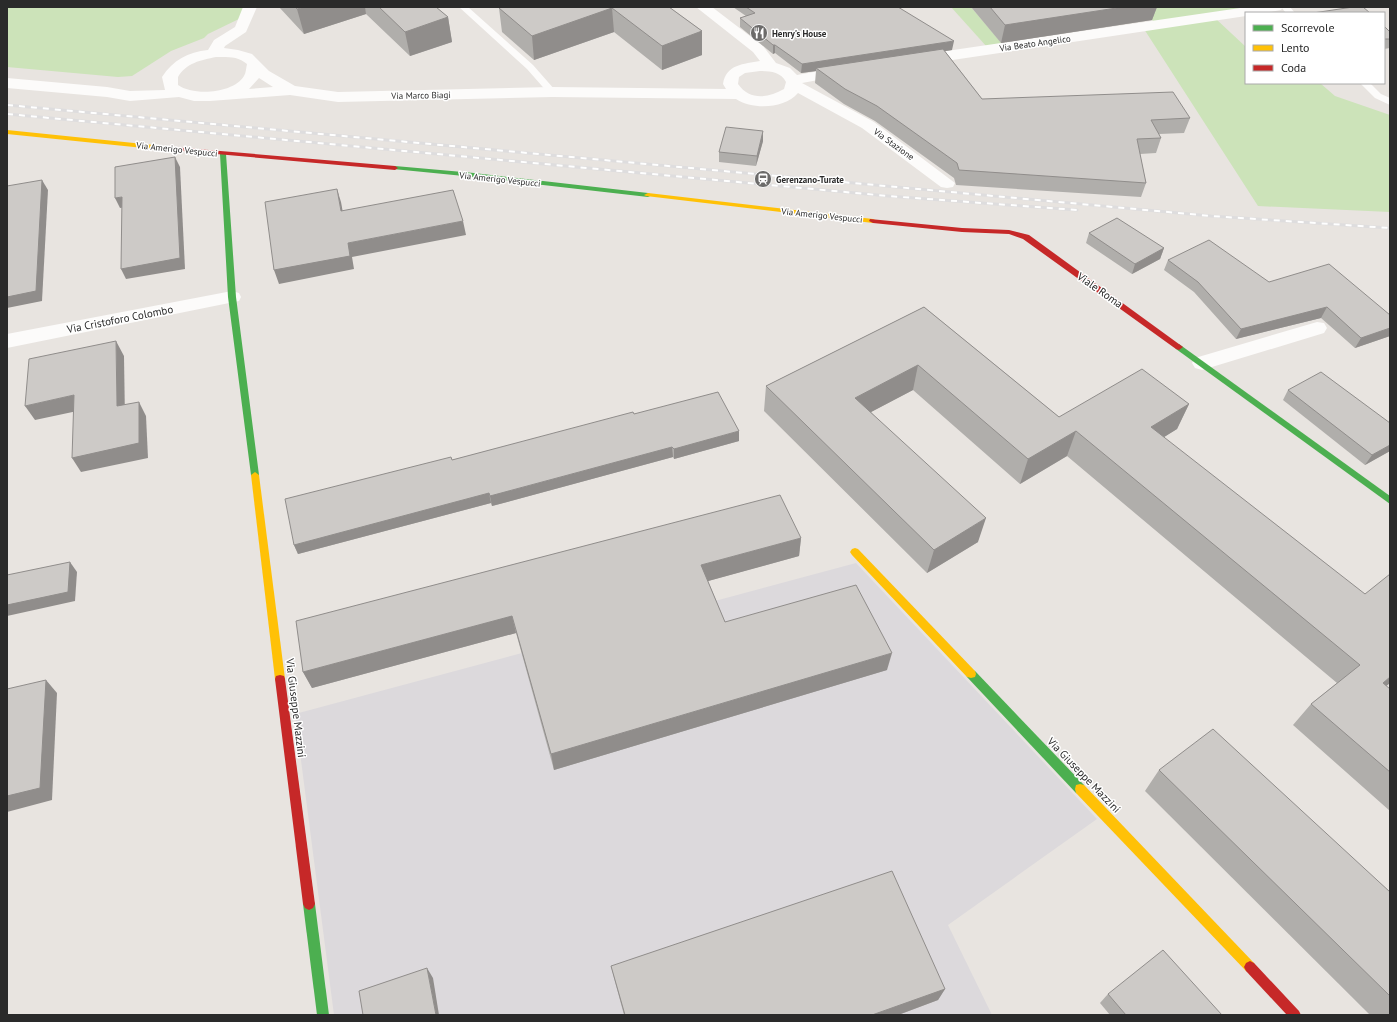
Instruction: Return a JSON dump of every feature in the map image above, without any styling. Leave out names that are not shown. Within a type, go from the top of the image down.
[{"type":"street","points":[[214,53],[219,43],[241,30],[250,7]]},
{"type":"street","points":[[703,7],[764,55],[771,67]]},
{"type":"street","name":"Via Beato Angelico","points":[[905,62],[1276,7]]},
{"type":"street","points":[[750,44],[750,67]]},
{"type":"street","name":"Via Marco Biagi","points":[[169,78],[173,71],[181,63],[194,57],[214,53],[239,54],[248,58],[254,65],[272,79],[290,90]]},
{"type":"street","points":[[7,83],[138,96],[178,93],[195,97],[213,96],[228,93],[246,84],[254,73],[254,65]]},
{"type":"street","points":[[791,87],[786,72],[771,67],[750,67],[742,69],[733,76],[730,85],[737,94],[747,99],[762,101],[775,100],[791,87],[858,69]]},
{"type":"street","name":"Via Marco Biagi","points":[[635,92],[706,82],[733,76]]},
{"type":"street","points":[[106,92],[144,87],[169,78],[171,87],[178,93]]},
{"type":"street","name":"Via Stazione","points":[[791,87],[868,125],[947,183]]},
{"type":"street","name":"Via Marco Biagi","points":[[213,96],[290,90],[316,95],[338,96],[552,92],[737,94]]},
{"type":"street","name":"Via Amerigo Vespucci","points":[[7,132],[223,154],[474,175],[807,214],[962,230],[993,231]]},
{"type":"street","points":[[223,154],[232,297]]},
{"type":"street","name":"Viale Roma","points":[[993,231],[1009,232],[1026,238],[1202,363],[1390,501]]},
{"type":"street","name":"Via Cristoforo Colombo","points":[[7,341],[232,297]]},
{"type":"street","name":"Via Giuseppe Mazzini","points":[[232,297],[323,1015]]},
{"type":"street","points":[[1202,363],[1317,328]]},
{"type":"street","name":"Via Giuseppe Mazzini","points":[[855,552],[1295,1015]]},
{"type":"lane","points":[[463,7],[530,67],[552,92]]},
{"type":"lane","points":[[1366,84],[1378,96],[1390,102]]},
{"type":"shaded area","points":[[856,563],[1097,819],[948,925],[992,1015],[334,1015],[295,714]]},
{"type":"green space","points":[[7,7],[244,7],[241,18],[208,34],[204,38],[171,51],[132,76],[118,77],[7,67]]},
{"type":"green space","points":[[951,7],[971,7],[1003,45],[987,47]]},
{"type":"green space","points":[[1140,7],[1256,7],[1154,22]]},
{"type":"green space","points":[[1216,19],[1245,46],[1245,84],[1321,84],[1335,96],[1390,115],[1390,212],[1258,206],[1144,29]]},
{"type":"building","points":[[379,7],[436,7],[448,17],[405,32]]},
{"type":"building","points":[[669,7],[702,31],[662,46],[612,8],[532,36],[499,8]]},
{"type":"building","points":[[746,7],[898,7],[954,41],[802,64],[773,45],[740,18],[755,13]]},
{"type":"building","points":[[990,7],[1123,7],[1005,25]]},
{"type":"building","points":[[1363,7],[1369,12],[1320,12]]},
{"type":"building","points":[[1385,27],[1390,32],[1390,39],[1385,39]]},
{"type":"building","points":[[943,49],[982,99],[1173,92],[1190,118],[1151,120],[1161,138],[1137,139],[1146,183],[959,170],[957,163],[877,106],[845,89],[816,68]]},
{"type":"building","points":[[726,127],[763,131],[757,156],[719,152]]},
{"type":"building","points":[[175,157],[180,258],[121,269],[122,197],[115,198],[115,167]]},
{"type":"building","points":[[42,180],[36,291],[7,297],[7,186]]},
{"type":"building","points":[[337,189],[341,211],[453,190],[463,221],[348,243],[350,256],[274,270],[265,202]]},
{"type":"building","points":[[1117,218],[1164,248],[1135,264],[1089,233]]},
{"type":"building","points":[[1209,240],[1269,282],[1329,264],[1390,315],[1390,328],[1361,338],[1327,307],[1241,329],[1198,282],[1168,260]]},
{"type":"building","points":[[924,307],[1059,417],[1142,369],[1189,404],[1151,427],[1365,594],[1390,574],[1390,677],[1383,683],[1390,689],[1390,772],[1311,704],[1360,665],[1076,431],[1028,459],[918,365],[855,398],[986,518],[934,550],[766,386]]},
{"type":"building","points":[[116,341],[117,406],[139,402],[139,443],[72,458],[74,395],[25,406],[29,359]]},
{"type":"building","points":[[1321,372],[1390,423],[1390,445],[1372,455],[1288,390]]},
{"type":"building","points":[[718,392],[739,431],[674,449],[672,447],[490,496],[489,493],[294,545],[285,499],[451,457],[452,460],[633,412],[634,414]]},
{"type":"building","points":[[780,495],[801,538],[701,565],[725,622],[856,585],[892,653],[551,754],[512,616],[303,672],[296,621]]},
{"type":"building","points":[[70,562],[68,592],[7,605],[7,575]]},
{"type":"building","points":[[46,680],[40,788],[7,796],[7,689]]},
{"type":"building","points":[[1213,729],[1390,892],[1390,996],[1159,770]]},
{"type":"building","points":[[892,871],[945,989],[872,1015],[625,1015],[611,966]]},
{"type":"building","points":[[1163,950],[1222,1015],[1126,1015],[1108,994]]},
{"type":"building","points":[[427,968],[436,1015],[363,1015],[359,991]]},
{"type":"railway","points":[[7,105],[1211,216],[1390,228]]},
{"type":"railway","points":[[7,114],[888,196],[1077,210]]},
{"type":"traffic: fast","points":[[223,154],[232,297],[255,475]]},
{"type":"traffic: fast","points":[[395,168],[474,175],[648,195]]},
{"type":"traffic: fast","points":[[1179,347],[1390,501]]},
{"type":"traffic: fast","points":[[971,674],[1080,789]]},
{"type":"traffic: fast","points":[[309,904],[323,1015]]},
{"type":"traffic: slow","points":[[7,132],[173,149]]},
{"type":"traffic: slow","points":[[648,195],[873,221]]},
{"type":"traffic: slow","points":[[255,475],[280,679]]},
{"type":"traffic: slow","points":[[855,552],[971,674]]},
{"type":"traffic: slow","points":[[1080,789],[1250,967]]},
{"type":"traffic: jam","points":[[173,149],[395,168]]},
{"type":"traffic: jam","points":[[873,221],[962,230],[1009,232],[1026,237],[1179,347]]},
{"type":"traffic: jam","points":[[280,679],[309,904]]},
{"type":"traffic: jam","points":[[1250,967],[1295,1015]]},
{"type":"place","name":"Henry's House","points":[[759,33]]},
{"type":"place","name":"Gerenzano-Turate","points":[[763,179]]}]
